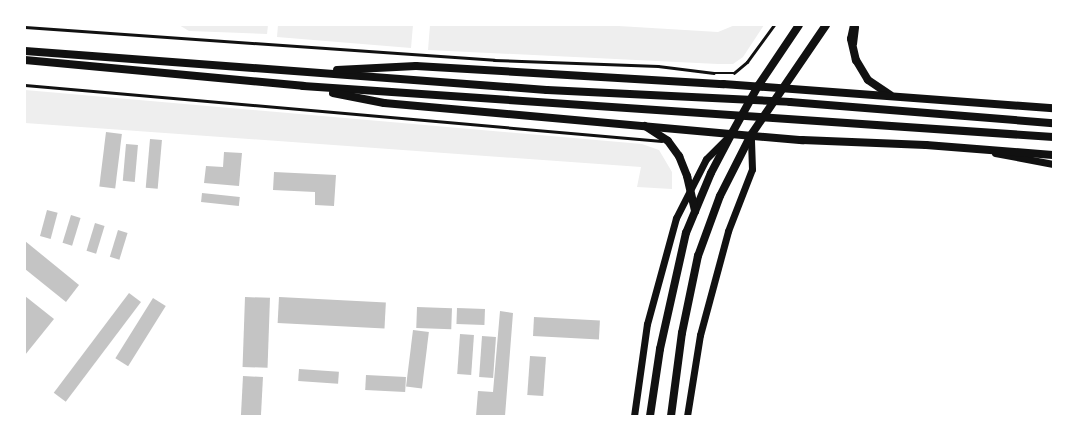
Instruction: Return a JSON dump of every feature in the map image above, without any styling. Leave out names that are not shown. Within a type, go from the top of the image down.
[{"type":"main road","points":[[650,416],[661,341],[686,233],[711,173],[732,133],[758,86],[799,25]]},
{"type":"main road","points":[[671,416],[682,333],[698,256],[720,196],[751,135],[781,88],[826,25]]},
{"type":"main road","points":[[854,25],[851,38],[854,52],[868,80],[890,96]]},
{"type":"main road","points":[[25,51],[548,90],[790,102],[1053,123]]},
{"type":"main road","points":[[25,60],[303,86],[1053,137]]},
{"type":"main road","points":[[305,72],[416,66],[758,86],[1053,108]]},
{"type":"main road","points":[[303,86],[384,103],[751,135],[967,148],[1053,155]]},
{"type":"main road","points":[[1024,105],[1053,104]]},
{"type":"main road","points":[[642,125],[668,141],[679,156],[695,211]]},
{"type":"main road","points":[[634,416],[647,324],[676,218],[706,159],[732,133]]},
{"type":"main road","points":[[687,416],[704,320],[728,230],[752,169],[751,135]]},
{"type":"main road","points":[[967,148],[1053,164]]},
{"type":"lane","points":[[25,27],[494,60],[658,66],[720,73],[734,73],[747,62],[774,25]]},
{"type":"lane","points":[[854,52],[858,25]]},
{"type":"lane","points":[[25,85],[668,141]]},
{"type":"shaded area","points":[[179,25],[268,25],[267,34],[189,31]]},
{"type":"shaded area","points":[[278,25],[413,25],[411,48],[277,37]]},
{"type":"shaded area","points":[[430,25],[602,25],[718,32],[735,25],[764,25],[743,57],[733,64],[718,64],[428,50]]},
{"type":"shaded area","points":[[25,90],[642,144],[659,150],[672,172],[672,189],[637,187],[641,167],[25,123]]},
{"type":"building","points":[[106,132],[122,134],[115,189],[99,187]]},
{"type":"building","points":[[150,139],[162,140],[158,189],[146,188]]},
{"type":"building","points":[[126,144],[138,145],[135,182],[123,181]]},
{"type":"building","points":[[224,152],[242,153],[239,186],[204,183],[206,166],[223,167]]},
{"type":"building","points":[[274,172],[336,175],[334,206],[315,205],[315,192],[273,190]]},
{"type":"building","points":[[202,193],[240,197],[239,206],[201,202]]},
{"type":"building","points":[[47,210],[58,213],[51,239],[40,236]]},
{"type":"building","points":[[71,215],[81,218],[72,246],[63,243]]},
{"type":"building","points":[[95,223],[105,226],[96,254],[87,251]]},
{"type":"building","points":[[118,230],[128,233],[119,260],[110,257]]},
{"type":"building","points":[[25,241],[79,285],[66,302],[25,269]]},
{"type":"building","points":[[129,293],[141,302],[66,402],[54,393]]},
{"type":"building","points":[[25,296],[54,319],[25,355]]},
{"type":"building","points":[[245,297],[270,298],[268,368],[243,367]]},
{"type":"building","points":[[279,297],[386,303],[384,329],[278,323]]},
{"type":"building","points":[[153,298],[166,306],[128,366],[115,358]]},
{"type":"building","points":[[417,307],[452,308],[451,329],[416,328]]},
{"type":"building","points":[[457,308],[485,309],[484,325],[456,324]]},
{"type":"building","points":[[500,311],[513,313],[505,416],[476,416],[478,391],[493,392]]},
{"type":"building","points":[[534,317],[600,320],[599,339],[533,336]]},
{"type":"building","points":[[413,330],[429,332],[422,389],[406,387]]},
{"type":"building","points":[[460,334],[474,335],[471,375],[457,374]]},
{"type":"building","points":[[482,336],[496,337],[493,378],[479,377]]},
{"type":"building","points":[[530,356],[546,357],[543,396],[527,395]]},
{"type":"building","points":[[299,369],[339,372],[338,384],[298,381]]},
{"type":"building","points":[[366,375],[406,377],[405,392],[365,390]]},
{"type":"building","points":[[243,376],[263,377],[261,416],[241,416]]}]
